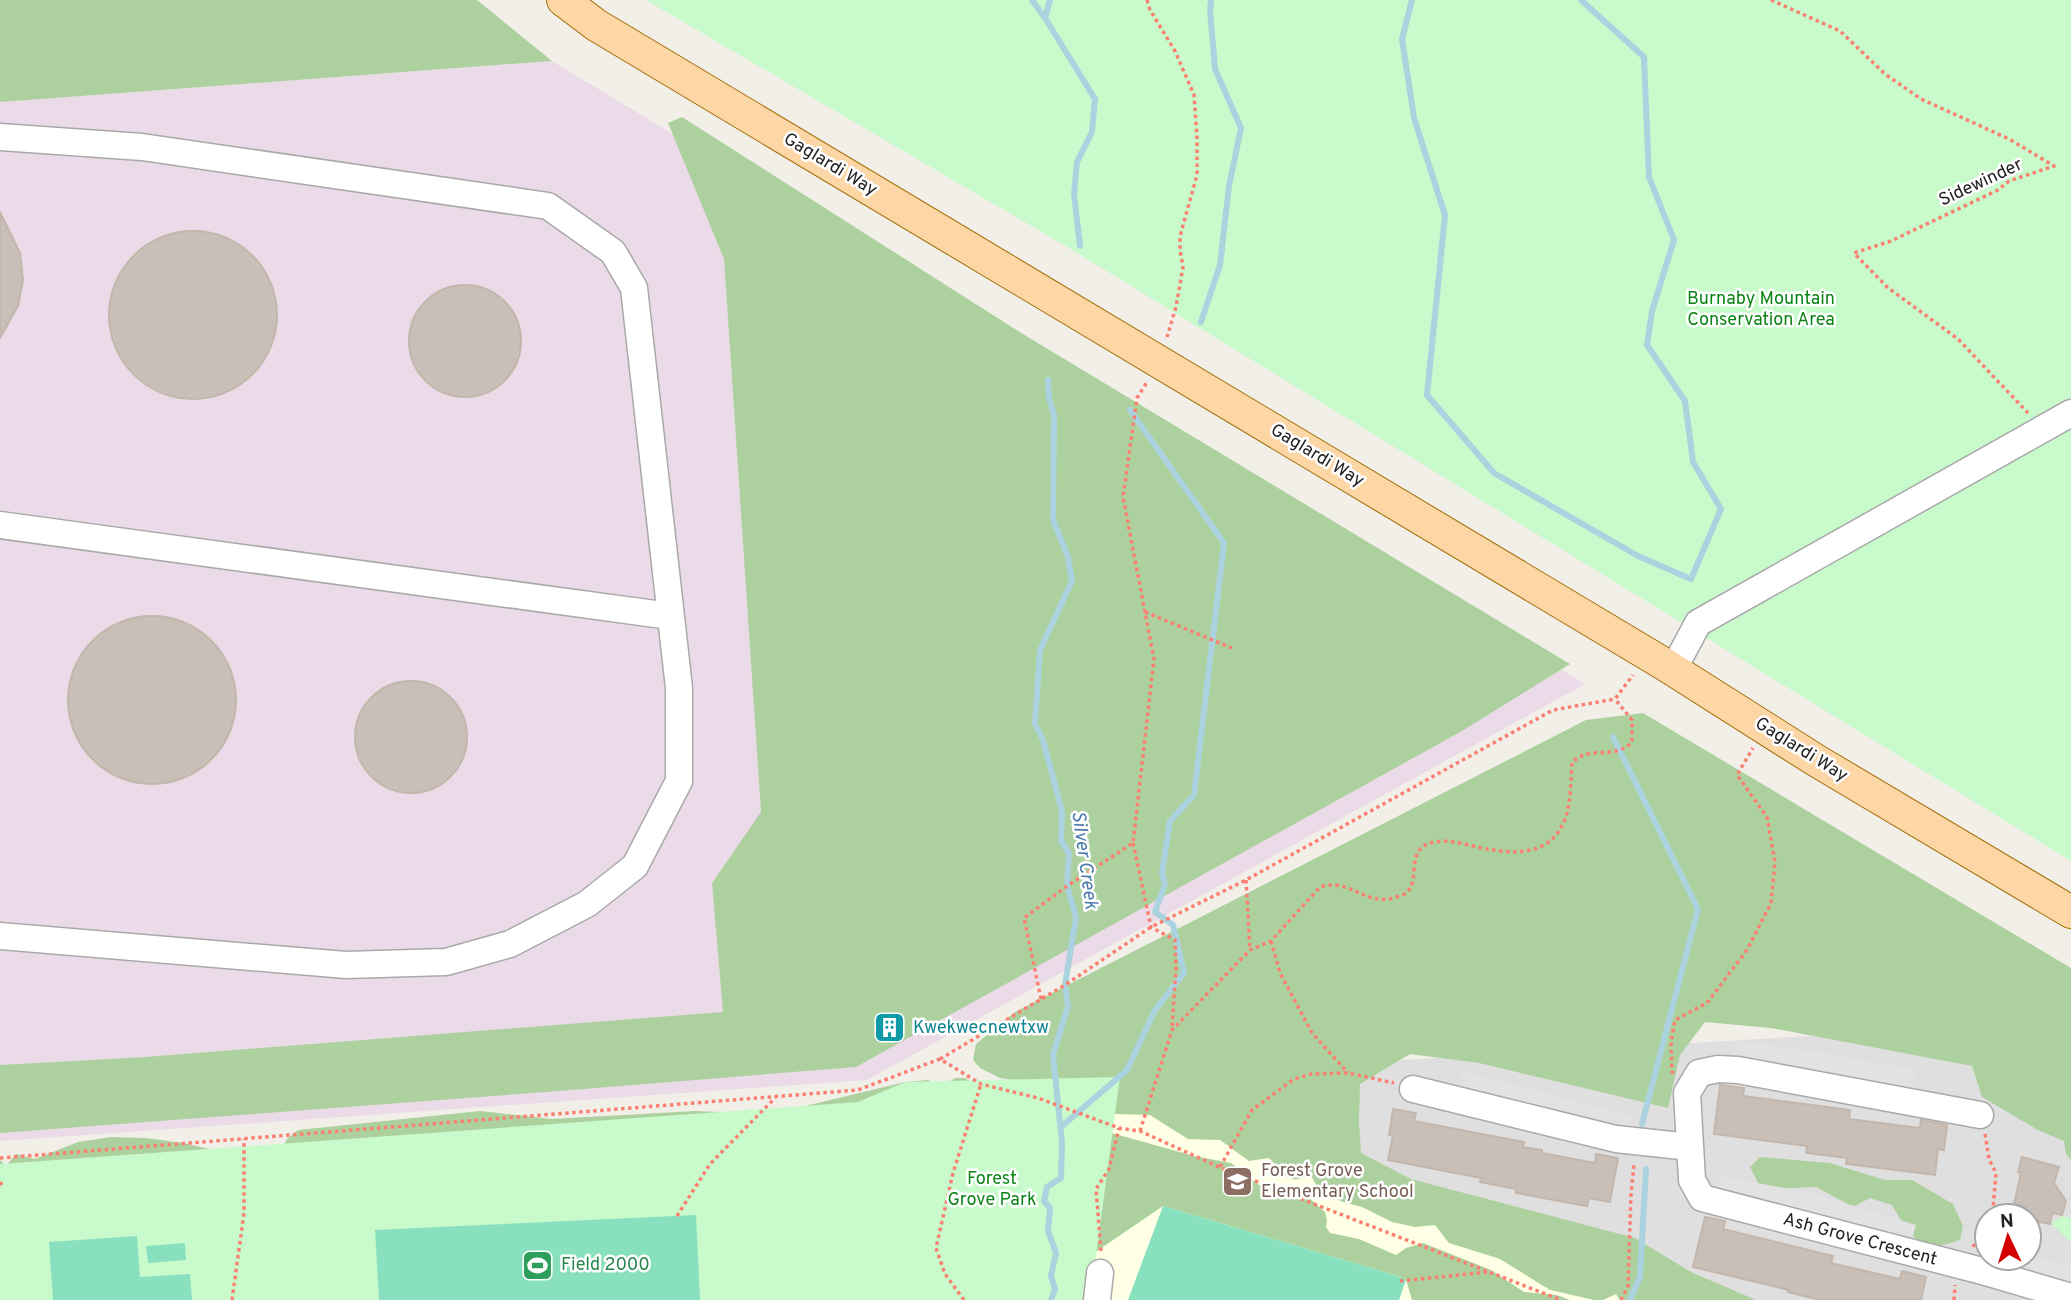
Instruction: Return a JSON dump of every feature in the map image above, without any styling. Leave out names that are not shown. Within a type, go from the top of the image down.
[{"type":"main road","name":"Gaglardi Way","points":[[563,0],[596,25],[2071,912]]},
{"type":"street","points":[[0,137],[142,147],[548,206],[613,252],[634,288],[679,688],[679,781],[635,866],[587,904],[510,944],[446,962],[346,965],[0,936]]},
{"type":"street","points":[[1660,663],[1698,623],[2071,413]]},
{"type":"street","points":[[0,525],[670,616]]},
{"type":"street","points":[[1695,1079],[1699,1073],[1718,1069],[1738,1070],[1980,1115]]},
{"type":"street","name":"Ash Grove Crescent","points":[[1695,1079],[1687,1093],[1690,1147],[1692,1180],[1702,1198],[1986,1272],[2071,1297]]},
{"type":"street","points":[[1406,1087],[1616,1139],[1690,1147]]},
{"type":"street","points":[[1097,1300],[1100,1273]]},
{"type":"path","points":[[1140,1132],[1172,1030],[1176,969],[1175,940],[1151,927],[1133,843],[1154,659],[1123,497],[1137,398],[1159,362],[1176,307],[1183,267],[1180,236],[1197,175],[1194,95],[1175,51],[1150,10],[1147,0]]},
{"type":"path","name":"Sidewinder","points":[[1771,0],[1840,32],[1885,74],[1922,99],[2009,139],[2053,166],[2009,181],[1998,190],[1891,241],[1854,253],[1887,287],[1958,339],[2042,428]]},
{"type":"path","points":[[1145,612],[1232,648]]},
{"type":"path","points":[[0,1158],[858,1090],[940,1059],[1041,999],[1151,927],[1246,880],[1553,710],[1615,699],[1660,663]]},
{"type":"path","points":[[1172,1030],[1250,950],[1271,941],[1320,887],[1330,884],[1341,886],[1366,897],[1388,900],[1406,893],[1411,886],[1415,858],[1422,848],[1433,842],[1450,841],[1506,853],[1535,850],[1555,837],[1566,816],[1572,762],[1578,756],[1590,752],[1611,753],[1626,748],[1632,742],[1632,720],[1615,699]]},
{"type":"path","points":[[1695,1079],[1672,1072],[1671,1042],[1675,1020],[1707,1003],[1747,950],[1771,903],[1775,862],[1767,817],[1737,775],[1765,728]]},
{"type":"path","points":[[1041,999],[1024,918],[1133,843]]},
{"type":"path","points":[[1246,880],[1250,950]]},
{"type":"path","points":[[1271,941],[1280,973],[1312,1033],[1348,1073]]},
{"type":"path","points":[[940,1059],[981,1084],[1049,1101],[1119,1128],[1140,1132],[1219,1167],[1561,1300]]},
{"type":"path","points":[[1219,1167],[1252,1110],[1294,1079],[1311,1074],[1348,1073],[1406,1087]]},
{"type":"path","points":[[964,1300],[945,1274],[936,1248],[953,1173],[981,1084]]},
{"type":"path","points":[[677,1216],[710,1164],[776,1097]]},
{"type":"path","points":[[1980,1115],[1989,1159],[1996,1173],[1994,1202]]},
{"type":"path","points":[[1100,1273],[1101,1238],[1097,1189],[1109,1169],[1119,1128]]},
{"type":"path","points":[[232,1300],[244,1213],[244,1139]]},
{"type":"path","points":[[1620,1300],[1628,1286],[1636,1141]]},
{"type":"path","points":[[1969,1252],[1973,1245]]},
{"type":"path","points":[[1400,1281],[1489,1272]]},
{"type":"path","points":[[1954,1300],[1956,1280]]},
{"type":"shaded area","points":[[552,61],[1585,684],[867,1080],[0,1141],[0,102]]},
{"type":"shaded area","points":[[1992,1025],[2071,1126],[2071,1300],[1659,1300],[1120,1077]]},
{"type":"shaded area","points":[[1736,1041],[1819,1052],[1915,1070],[1910,1102],[1731,1069]]},
{"type":"shaded area","points":[[1463,1072],[1634,1116],[1627,1140],[1455,1099]]},
{"type":"shaded area","name":"Forest Grove Elementary School","points":[[1120,1077],[1619,1284],[1617,1300],[1090,1300]]},
{"type":"shaded area","points":[[1722,1176],[1815,1194],[1916,1225],[1908,1252],[1715,1202]]},
{"type":"shaded area","points":[[2043,1259],[2071,1266],[2071,1297],[1986,1272],[2043,1272]]},
{"type":"green space","points":[[0,0],[477,0],[552,61],[0,102]]},
{"type":"green space","name":"Burnaby Mountain Conservation Area","points":[[646,0],[2071,0],[2071,861],[1074,251]]},
{"type":"green space","points":[[682,117],[1018,331],[1570,664],[1462,731],[856,1067],[0,1133],[0,1065],[145,1057],[723,1012],[712,883],[761,812],[724,259],[668,123]]},
{"type":"green space","points":[[1643,713],[2071,968],[2071,1160],[2066,1154],[2064,1141],[2038,1130],[1982,1097],[1972,1066],[1771,1028],[1705,1022],[1680,1055],[1668,1108],[1479,1063],[1410,1054],[1360,1084],[1361,1153],[1411,1179],[1635,1238],[1691,1272],[1756,1300],[1620,1300],[1616,1294],[1603,1300],[1594,1300],[1550,1290],[1500,1259],[1449,1243],[1435,1225],[1415,1227],[1392,1222],[1362,1207],[1343,1202],[1319,1191],[1309,1175],[1296,1180],[1286,1177],[1269,1158],[1249,1161],[1220,1140],[1188,1139],[1150,1115],[1115,1114],[1031,1083],[1000,1078],[980,1068],[973,1060],[976,1044],[1015,1012],[1586,720]]},
{"type":"green space","name":"Forest Grove Park","points":[[1120,1077],[1090,1300],[0,1300],[0,1164],[858,1102],[905,1082]]},
{"type":"green space","name":"Forest Grove Park","points":[[955,1078],[965,1078],[1001,1102],[1194,1156],[1231,1163],[1259,1185],[1308,1197],[1325,1212],[1326,1227],[1330,1233],[1359,1239],[1396,1255],[1406,1248],[1423,1243],[1491,1270],[1524,1292],[1557,1295],[1570,1300],[1412,1300],[1406,1280],[1401,1277],[1163,1206],[1072,1268],[1074,1300],[356,1300],[0,1216],[0,1160],[6,1166],[16,1154],[35,1159],[78,1142],[111,1137],[183,1143],[249,1158],[279,1155],[287,1139],[298,1130],[480,1111],[552,1119],[695,1111],[772,1114],[905,1082],[928,1080],[943,1086]]},
{"type":"green space","points":[[1760,1157],[1830,1163],[1885,1180],[1912,1180],[1953,1204],[1963,1226],[1960,1240],[1946,1244],[1926,1244],[1911,1234],[1892,1205],[1870,1198],[1853,1207],[1816,1187],[1761,1189],[1750,1167]]},
{"type":"green space","points":[[1163,1206],[1401,1277],[1406,1280],[1399,1300],[1128,1300]]},
{"type":"green space","name":"Field 2000","points":[[696,1215],[700,1300],[379,1300],[375,1230]]},
{"type":"green space","points":[[2062,1216],[2071,1218],[2071,1242],[2051,1223]]},
{"type":"green space","points":[[137,1236],[140,1277],[190,1274],[192,1300],[53,1300],[49,1242]]},
{"type":"green space","points":[[185,1243],[186,1260],[148,1263],[146,1246]]},
{"type":"building","points":[[0,212],[20,253],[23,280],[18,306],[0,338]]},
{"type":"building","points":[[193,231],[225,238],[240,245],[252,256],[263,268],[270,283],[277,315],[270,347],[263,362],[252,374],[240,385],[225,392],[193,399],[161,392],[146,385],[134,374],[123,362],[116,347],[109,315],[116,283],[123,268],[134,256],[146,245],[161,238]]},
{"type":"building","points":[[465,285],[486,290],[504,302],[516,320],[521,341],[516,362],[504,380],[486,392],[465,397],[444,392],[426,380],[414,362],[409,341],[414,320],[426,302],[444,290]]},
{"type":"building","points":[[152,616],[184,623],[199,630],[211,641],[222,653],[229,668],[236,700],[229,732],[222,747],[211,759],[199,770],[184,777],[152,784],[120,777],[105,770],[93,759],[82,747],[75,732],[68,700],[75,668],[82,653],[93,641],[105,630],[120,623]]},
{"type":"building","points":[[411,681],[432,686],[450,698],[462,716],[467,737],[462,758],[450,776],[432,788],[411,793],[390,788],[372,776],[360,758],[355,737],[360,716],[372,698],[390,686]]},
{"type":"building","points":[[1720,1085],[1744,1088],[1743,1096],[1850,1110],[1849,1119],[1920,1128],[1921,1120],[1947,1125],[1944,1150],[1938,1149],[1935,1175],[1846,1164],[1847,1158],[1806,1153],[1807,1146],[1714,1134]]},
{"type":"building","points":[[1393,1109],[1416,1113],[1414,1121],[1524,1142],[1523,1147],[1542,1150],[1542,1153],[1595,1163],[1596,1154],[1618,1158],[1610,1202],[1589,1198],[1587,1206],[1516,1193],[1516,1189],[1480,1182],[1481,1178],[1388,1160],[1393,1136],[1389,1135]]},
{"type":"building","points":[[2022,1157],[2059,1167],[2054,1183],[2066,1201],[2062,1215],[2052,1213],[2050,1224],[2043,1223],[2043,1202],[2014,1202],[2021,1173],[2018,1172]]},
{"type":"building","points":[[1705,1217],[1725,1221],[1723,1229],[1833,1256],[1831,1263],[1900,1279],[1902,1271],[1926,1277],[1921,1300],[1820,1300],[1693,1267]]},
{"type":"waterway","points":[[1032,0],[1045,18]]},
{"type":"waterway","points":[[1050,0],[1045,18],[1095,99],[1092,132],[1077,162],[1074,194],[1080,246]]},
{"type":"waterway","points":[[1201,322],[1220,265],[1229,186],[1241,128],[1215,69],[1211,0]]},
{"type":"waterway","points":[[1412,0],[1402,39],[1414,118],[1445,215],[1427,395],[1494,473],[1638,556],[1691,579],[1721,509],[1693,462],[1685,401],[1647,345],[1652,311],[1674,240],[1649,177],[1644,57],[1581,0]]},
{"type":"waterway","name":"Silver Creek","points":[[1048,380],[1054,415],[1053,520],[1068,557],[1072,581],[1040,650],[1035,724],[1043,740],[1062,811],[1061,841],[1069,853],[1067,886],[1076,917],[1065,985],[1068,1006],[1053,1055],[1062,1143],[1061,1178],[1047,1187],[1044,1201],[1050,1208],[1048,1231],[1056,1253],[1051,1276],[1055,1289],[1051,1300]]},
{"type":"waterway","points":[[1061,1127],[1127,1070],[1155,1010],[1184,973],[1173,925],[1155,912],[1165,884],[1162,873],[1170,821],[1194,795],[1224,543],[1130,410]]},
{"type":"waterway","points":[[1613,737],[1698,909],[1642,1124]]},
{"type":"waterway","points":[[1630,1300],[1640,1277],[1646,1169]]},
{"type":"place","name":"Kwekwecnewtxw","points":[[890,1028]]},
{"type":"place","name":"Forest Grove Elementary School","points":[[1238,1181]]},
{"type":"place","name":"Field 2000","points":[[538,1265]]}]
